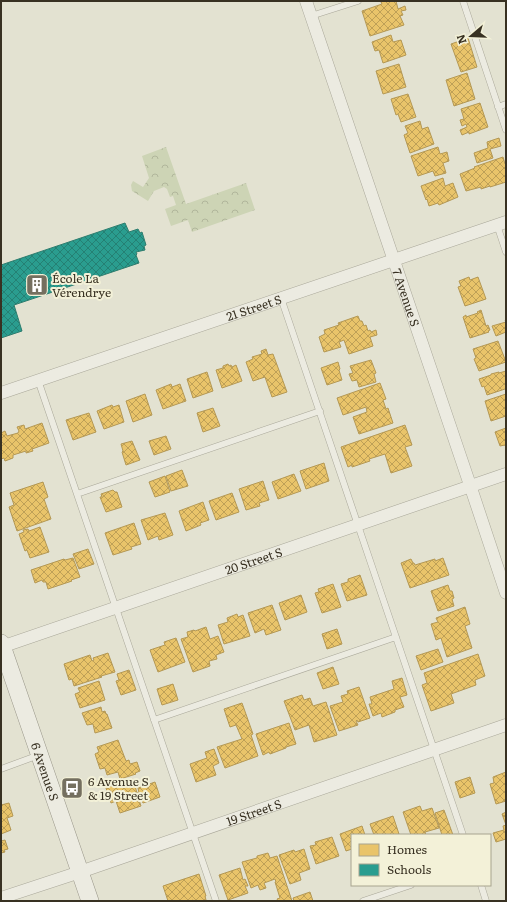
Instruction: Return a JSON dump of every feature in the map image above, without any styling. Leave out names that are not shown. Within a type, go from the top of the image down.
[{"type":"main road","name":"6 Avenue S","points":[[1,645],[90,901]]},
{"type":"street","name":"7 Avenue S","points":[[306,1],[506,594]]},
{"type":"street","name":"21 Street S","points":[[1,393],[501,224]]},
{"type":"street","name":"20 Street S","points":[[1,645],[506,474]]},
{"type":"street","name":"19 Street S","points":[[1,898],[506,724]]},
{"type":"lane","points":[[311,16],[358,1]]},
{"type":"lane","points":[[463,1],[506,130]]},
{"type":"lane","points":[[498,107],[506,104]]},
{"type":"lane","points":[[501,224],[506,252]]},
{"type":"lane","points":[[281,298],[463,834]]},
{"type":"lane","points":[[38,380],[216,901]]},
{"type":"lane","points":[[77,494],[320,411]]},
{"type":"lane","points":[[154,720],[396,637]]},
{"type":"lane","points":[[1,769],[40,755]]},
{"type":"lane","points":[[363,901],[408,886]]},
{"type":"lane","points":[[480,886],[486,901]]},
{"type":"green space","points":[[166,147],[186,204],[246,183],[255,210],[192,232],[188,220],[171,226],[165,209],[176,205],[173,196],[170,197],[167,189],[164,187],[154,191],[148,201],[132,191],[131,185],[133,181],[143,187],[149,178],[142,156]]},
{"type":"building: Homes","points":[[396,1],[398,9],[405,6],[406,10],[401,11],[403,15],[400,16],[404,25],[370,36],[362,11],[382,4],[381,2]]},
{"type":"building: Homes","points":[[391,35],[393,42],[401,40],[406,55],[383,63],[379,50],[375,51],[372,42]]},
{"type":"building: Homes","points":[[468,38],[477,67],[461,72],[451,44]]},
{"type":"building: Homes","points":[[399,64],[406,87],[383,94],[376,71]]},
{"type":"building: Homes","points":[[467,73],[475,99],[454,106],[446,80]]},
{"type":"building: Homes","points":[[408,94],[416,117],[401,122],[398,114],[396,115],[391,99]]},
{"type":"building: Homes","points":[[480,103],[488,127],[462,135],[460,130],[467,127],[466,124],[462,126],[460,120],[464,119],[461,109]]},
{"type":"building: Homes","points":[[420,121],[422,129],[428,127],[434,144],[410,153],[404,135],[408,133],[405,126]]},
{"type":"building: Homes","points":[[499,138],[501,146],[490,149],[493,158],[477,163],[474,153],[488,148],[487,142]]},
{"type":"building: Homes","points":[[438,147],[440,154],[447,152],[449,161],[443,163],[446,173],[435,176],[433,171],[418,176],[411,156]]},
{"type":"building: Homes","points":[[503,157],[506,164],[506,182],[490,187],[481,189],[481,187],[466,191],[460,174],[475,168],[474,167]]},
{"type":"building: Homes","points":[[443,178],[445,186],[453,183],[458,197],[439,205],[438,203],[429,206],[421,186]]},
{"type":"building: Homes","points":[[469,277],[470,280],[478,277],[486,299],[465,306],[458,287],[461,286],[459,281]]},
{"type":"building: Homes","points":[[481,310],[486,326],[488,325],[490,330],[488,331],[489,332],[470,338],[463,317],[478,313],[477,312]]},
{"type":"building: Homes","points":[[358,316],[364,326],[366,325],[368,331],[370,330],[371,332],[376,330],[377,335],[370,337],[373,346],[349,354],[344,340],[339,342],[341,347],[324,352],[319,337],[325,334],[324,330]]},
{"type":"building: Homes","points":[[506,322],[506,332],[496,336],[492,326]]},
{"type":"building: Homes","points":[[498,341],[506,362],[479,371],[474,359],[476,358],[473,349]]},
{"type":"building: Homes","points":[[266,349],[268,355],[273,354],[287,392],[272,397],[265,377],[253,381],[246,362],[253,359],[252,357],[262,354],[261,351]]},
{"type":"building: Homes","points":[[371,360],[376,373],[374,374],[376,382],[359,387],[357,380],[352,381],[349,374],[353,373],[350,366]]},
{"type":"building: Homes","points":[[338,362],[342,380],[327,385],[321,368]]},
{"type":"building: Homes","points":[[228,364],[232,367],[236,365],[242,381],[222,388],[216,370],[223,368],[223,366]]},
{"type":"building: Homes","points":[[506,371],[506,388],[487,395],[484,386],[482,387],[479,379],[491,374]]},
{"type":"building: Homes","points":[[207,372],[213,391],[193,398],[187,379]]},
{"type":"building: Homes","points":[[380,383],[386,399],[383,400],[386,409],[388,408],[393,423],[359,434],[353,417],[367,412],[366,407],[343,415],[337,398]]},
{"type":"building: Homes","points":[[171,384],[172,387],[180,384],[186,401],[163,409],[156,390]]},
{"type":"building: Homes","points":[[145,394],[152,415],[133,422],[126,401]]},
{"type":"building: Homes","points":[[506,394],[506,416],[491,421],[485,401]]},
{"type":"building: Homes","points":[[112,405],[113,407],[119,405],[124,422],[104,429],[97,411]]},
{"type":"building: Homes","points":[[213,408],[220,426],[203,432],[197,413]]},
{"type":"building: Homes","points":[[89,413],[96,432],[73,440],[66,420]]},
{"type":"building: Homes","points":[[42,423],[49,443],[32,449],[33,451],[26,453],[26,451],[13,455],[13,458],[5,461],[4,458],[1,459],[1,433],[5,431],[7,436],[18,433],[19,431],[17,427],[24,425],[25,429]]},
{"type":"building: Homes","points":[[405,425],[412,445],[405,447],[412,466],[391,473],[385,454],[369,459],[370,461],[348,467],[341,447]]},
{"type":"building: Homes","points":[[506,428],[506,445],[500,446],[495,432]]},
{"type":"building: Homes","points":[[166,436],[171,449],[154,455],[149,441]]},
{"type":"building: Homes","points":[[132,441],[140,460],[126,465],[121,444]]},
{"type":"building: Homes","points":[[324,463],[329,481],[306,489],[300,471]]},
{"type":"building: Homes","points":[[182,470],[188,486],[171,491],[166,476]]},
{"type":"building: Homes","points":[[294,474],[301,491],[278,499],[272,482]]},
{"type":"building: Homes","points":[[165,476],[170,492],[155,497],[149,482]]},
{"type":"building: Homes","points":[[263,481],[269,500],[259,503],[260,506],[246,510],[239,489]]},
{"type":"building: Homes","points":[[43,482],[48,497],[44,499],[51,519],[17,531],[9,507],[14,505],[10,493]]},
{"type":"building: Homes","points":[[113,490],[117,492],[122,507],[106,512],[100,497],[102,497],[101,494]]},
{"type":"building: Homes","points":[[232,493],[239,512],[216,520],[209,501]]},
{"type":"building: Homes","points":[[203,502],[209,520],[186,531],[179,511]]},
{"type":"building: Homes","points":[[165,513],[173,535],[159,540],[158,536],[148,540],[141,520]]},
{"type":"building: Homes","points":[[134,523],[141,544],[131,547],[132,549],[113,555],[105,533]]},
{"type":"building: Homes","points":[[40,527],[49,552],[30,558],[27,550],[25,551],[19,534],[24,532],[23,530],[28,529],[29,531]]},
{"type":"building: Homes","points":[[88,549],[94,564],[79,569],[73,554]]},
{"type":"building: Homes","points":[[73,558],[80,577],[48,589],[46,582],[43,582],[42,580],[35,583],[31,570],[64,559]]},
{"type":"building: Homes","points":[[443,558],[449,575],[410,588],[401,563],[411,559],[415,565]]},
{"type":"building: Homes","points":[[360,575],[367,595],[347,601],[341,584],[348,582],[348,579]]},
{"type":"building: Homes","points":[[333,584],[341,607],[322,613],[315,593],[319,592],[318,589]]},
{"type":"building: Homes","points":[[448,585],[454,598],[452,599],[454,606],[438,611],[431,591]]},
{"type":"building: Homes","points":[[301,595],[307,612],[285,620],[279,603]]},
{"type":"building: Homes","points":[[272,605],[281,630],[266,635],[264,629],[255,633],[248,613]]},
{"type":"building: Homes","points":[[465,607],[470,624],[465,626],[472,648],[447,657],[441,638],[436,640],[431,624],[438,622],[436,618]]},
{"type":"building: Homes","points":[[237,614],[238,617],[243,615],[250,636],[224,644],[218,625],[228,622],[227,618]]},
{"type":"building: Homes","points":[[206,627],[210,639],[218,636],[224,652],[216,655],[217,659],[209,661],[210,666],[193,672],[181,639],[188,637],[187,632]]},
{"type":"building: Homes","points":[[337,629],[342,644],[327,649],[322,634]]},
{"type":"building: Homes","points":[[176,638],[185,662],[158,672],[150,650],[165,645],[164,642]]},
{"type":"building: Homes","points":[[438,649],[443,662],[421,670],[416,656]]},
{"type":"building: Homes","points":[[108,653],[115,672],[74,686],[72,679],[69,680],[64,664],[90,655],[92,661],[94,660],[93,658]]},
{"type":"building: Homes","points":[[478,654],[485,676],[475,680],[476,685],[451,694],[454,703],[431,711],[422,685],[427,683],[424,673]]},
{"type":"building: Homes","points":[[333,667],[339,684],[323,689],[317,673]]},
{"type":"building: Homes","points":[[129,670],[136,690],[121,695],[116,681],[119,680],[117,674]]},
{"type":"building: Homes","points":[[402,678],[407,695],[400,697],[404,707],[382,717],[381,713],[373,716],[369,704],[372,704],[370,697],[394,689],[392,681]]},
{"type":"building: Homes","points":[[99,681],[105,700],[80,708],[75,694],[80,692],[78,688]]},
{"type":"building: Homes","points":[[173,684],[178,700],[162,705],[157,689]]},
{"type":"building: Homes","points":[[359,687],[370,718],[358,722],[357,720],[358,725],[339,731],[330,706],[343,702],[341,696],[348,694],[347,691]]},
{"type":"building: Homes","points":[[302,695],[304,700],[310,698],[313,706],[326,702],[337,735],[314,742],[309,725],[295,730],[284,701]]},
{"type":"building: Homes","points":[[242,703],[253,734],[251,735],[258,756],[225,768],[217,747],[242,739],[236,725],[230,727],[224,709]]},
{"type":"building: Homes","points":[[101,707],[102,712],[105,711],[107,714],[112,728],[95,733],[93,724],[87,725],[82,713]]},
{"type":"building: Homes","points":[[289,723],[296,744],[270,754],[269,752],[263,755],[256,734]]},
{"type":"building: Homes","points":[[118,740],[126,761],[129,760],[130,764],[137,762],[140,771],[135,773],[136,774],[120,779],[118,772],[107,775],[105,768],[100,769],[95,754],[99,752],[97,747]]},
{"type":"building: Homes","points":[[214,749],[219,763],[213,766],[216,775],[196,782],[190,764],[207,758],[205,752]]},
{"type":"building: Homes","points":[[506,772],[506,801],[496,804],[490,784],[494,783],[493,777]]},
{"type":"building: Homes","points":[[470,777],[475,793],[460,798],[455,782]]},
{"type":"building: Homes","points":[[133,779],[137,793],[139,793],[138,788],[155,782],[160,797],[143,803],[141,799],[139,800],[141,806],[120,813],[116,801],[111,803],[106,788]]},
{"type":"building: Homes","points":[[9,803],[13,816],[7,818],[11,830],[1,834],[1,805]]},
{"type":"building: Homes","points":[[420,806],[422,811],[432,808],[439,828],[425,832],[426,834],[411,834],[403,812]]},
{"type":"building: Homes","points":[[444,810],[453,834],[442,834],[435,813]]},
{"type":"building: Homes","points":[[506,812],[506,825],[502,814]]},
{"type":"building: Homes","points":[[393,816],[399,834],[374,834],[370,824]]},
{"type":"building: Homes","points":[[506,825],[506,839],[496,842],[493,833],[504,830],[503,826]]},
{"type":"building: Homes","points":[[362,826],[365,834],[351,834],[351,849],[346,851],[340,834]]},
{"type":"building: Homes","points":[[332,837],[339,856],[316,864],[310,846],[316,845],[315,842]]},
{"type":"building: Homes","points":[[5,840],[8,849],[1,853],[1,841]]},
{"type":"building: Homes","points":[[304,849],[310,869],[299,873],[301,880],[290,884],[279,855],[294,850],[295,852]]},
{"type":"building: Homes","points":[[268,853],[270,858],[277,856],[292,901],[278,901],[277,899],[280,898],[275,879],[264,883],[266,888],[260,890],[258,885],[251,888],[242,862]]},
{"type":"building: Homes","points":[[240,868],[243,880],[245,879],[248,886],[245,886],[248,893],[228,900],[219,875]]},
{"type":"building: Homes","points":[[199,874],[206,900],[168,901],[163,886]]},
{"type":"building: Homes","points":[[310,892],[313,901],[294,901],[293,898]]},
{"type":"building: Schools","name":"École La Vérendrye","points":[[125,223],[129,232],[138,229],[140,233],[142,232],[146,245],[144,246],[145,250],[136,252],[139,263],[14,305],[22,331],[1,338],[1,265]]},
{"type":"place","name":"École La Vérendrye","points":[[37,285]]},
{"type":"place","name":"6 Avenue S & 19 Street","points":[[72,788]]}]
